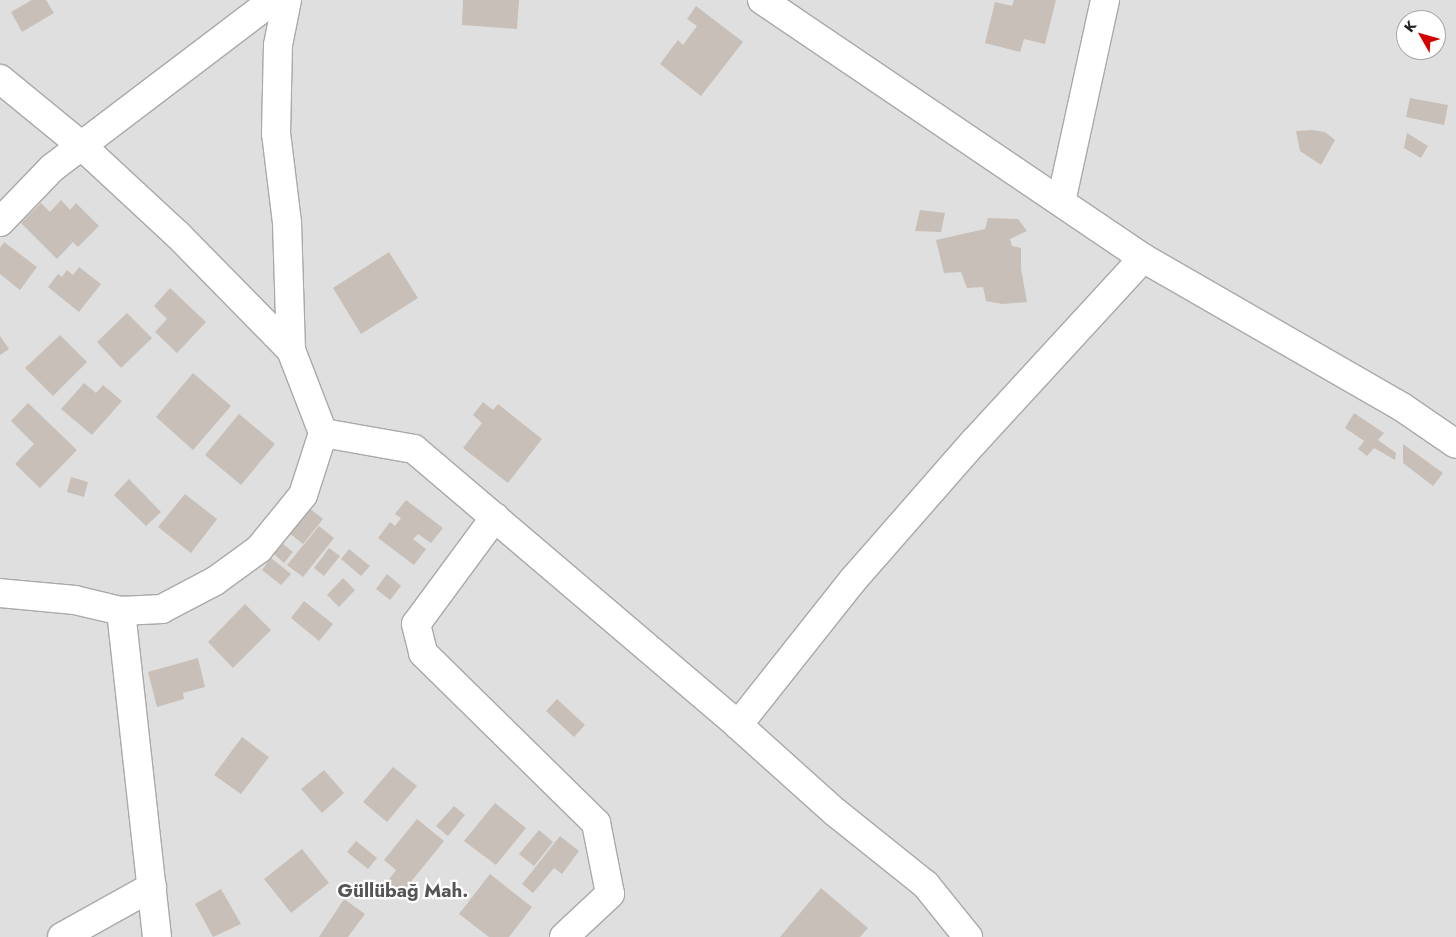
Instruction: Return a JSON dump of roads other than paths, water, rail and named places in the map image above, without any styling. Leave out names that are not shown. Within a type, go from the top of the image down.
[{"type":"street","points":[[0,222],[52,168],[83,147],[273,0]]},
{"type":"street","points":[[0,592],[75,600],[121,611],[162,609],[215,581],[259,549],[303,495],[323,433],[291,350],[287,223],[276,133],[278,45],[287,0]]},
{"type":"street","points":[[762,0],[1143,258],[1402,408],[1456,444]]},
{"type":"street","points":[[1061,202],[1105,0]]},
{"type":"street","points":[[0,79],[83,147],[178,235],[291,350]]},
{"type":"street","points":[[738,725],[859,573],[974,442],[1143,258]]},
{"type":"street","points":[[323,433],[414,449],[738,725],[834,812],[926,885],[968,937]]},
{"type":"street","points":[[495,518],[416,624],[423,653],[596,824],[610,894],[564,937]]},
{"type":"street","points":[[121,611],[157,937]]},
{"type":"street","points":[[62,937],[152,887]]},
{"type":"district","name":"Güllübağ Mah.","points":[[403,891]]}]
